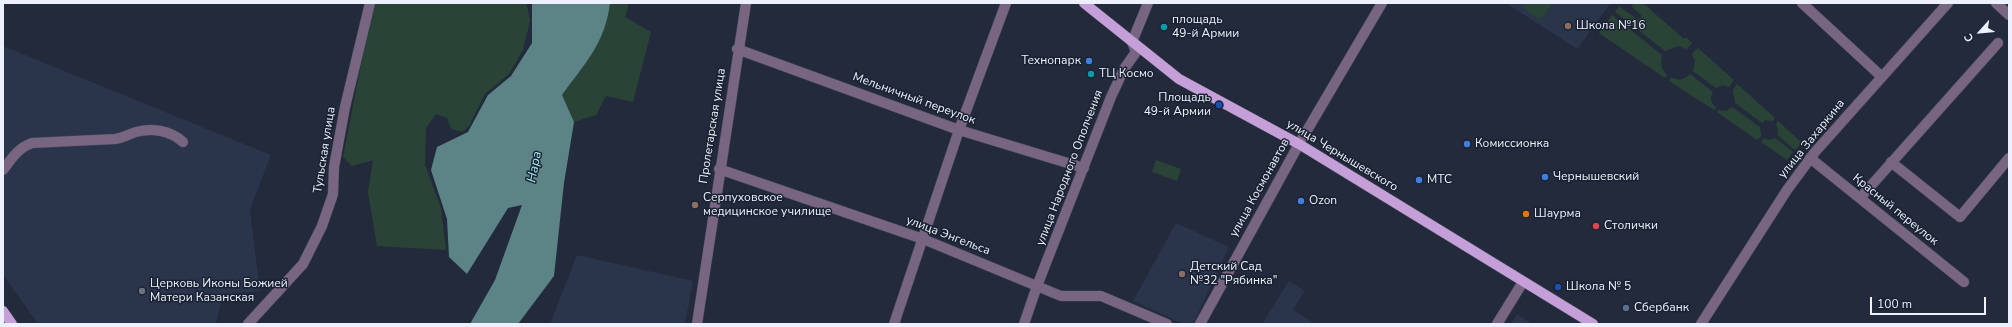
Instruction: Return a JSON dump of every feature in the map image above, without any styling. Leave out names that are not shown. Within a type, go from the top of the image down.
[{"type":"main road","name":"улица Чернышевского","points":[[1084,3],[1179,79],[1299,144],[1594,324]]},
{"type":"main road","points":[[3,311],[12,324]]},
{"type":"street","name":"Тульская улица","points":[[248,324],[303,264],[322,226],[333,194],[334,167],[345,107],[370,3]]},
{"type":"street","name":"Пролетарская улица","points":[[697,324],[737,49],[746,3]]},
{"type":"street","points":[[894,324],[959,130],[1006,3]]},
{"type":"street","name":"улица Народного Ополчения","points":[[1024,324],[1036,286],[1111,97],[1124,68],[1136,52],[1132,42],[1148,3]]},
{"type":"street","name":"улица Космонавтов","points":[[1200,324],[1299,144],[1382,3]]},
{"type":"street","points":[[1802,3],[1882,77]]},
{"type":"street","name":"улица Захаркина","points":[[1701,324],[1787,190],[1810,158],[1948,3]]},
{"type":"street","points":[[1996,3],[2009,15]]},
{"type":"street","points":[[1860,198],[1998,43]]},
{"type":"street","name":"Мельничный переулок","points":[[737,49],[959,130],[1084,168]]},
{"type":"street","points":[[3,170],[16,152],[32,144],[124,137],[135,132],[157,130],[175,134],[183,142]]},
{"type":"street","name":"Красный переулок","points":[[1810,158],[1964,282]]},
{"type":"street","points":[[1892,162],[1960,217],[2009,158]]},
{"type":"street","name":"улица Энгельса","points":[[719,169],[923,239],[1061,296],[1101,296],[1167,324]]},
{"type":"street","points":[[1497,324],[1523,282]]},
{"type":"shaded area","points":[[373,3],[526,3],[527,5],[530,21],[523,50],[509,74],[485,94],[469,126],[462,132],[451,129],[447,118],[436,114],[426,128],[425,165],[441,208],[446,250],[377,246],[368,192],[373,160],[352,166],[343,157]]},
{"type":"shaded area","points":[[610,3],[629,3],[625,17],[651,32],[633,102],[606,96],[596,115],[574,122],[562,95],[586,63],[599,42],[604,30]]},
{"type":"shaded area","name":"Школа №16","points":[[1506,3],[1611,3],[1577,49]]},
{"type":"shaded area","points":[[1526,3],[1553,3],[1540,20],[1522,7]]},
{"type":"shaded area","points":[[1634,3],[1643,3],[1684,39],[1686,37],[1692,43],[1687,49],[1678,46],[1665,51],[1615,12],[1619,6],[1638,20],[1642,16],[1631,6]]},
{"type":"shaded area","points":[[1612,15],[1662,55],[1661,61],[1663,70],[1667,75],[1665,78],[1599,33]]},
{"type":"shaded area","points":[[3,46],[271,155],[250,210],[260,291],[223,295],[216,324],[38,324],[3,275]]},
{"type":"shaded area","points":[[1698,48],[1734,80],[1729,87],[1723,85],[1716,88],[1693,71],[1695,61],[1692,54]]},
{"type":"shaded area","points":[[1690,74],[1713,92],[1711,100],[1716,107],[1714,110],[1669,81],[1671,77],[1681,79],[1686,78]]},
{"type":"shaded area","points":[[1737,84],[1775,118],[1772,121],[1766,120],[1762,123],[1735,103],[1733,90]]},
{"type":"shaded area","points":[[1732,107],[1760,127],[1761,136],[1757,140],[1717,112],[1719,110],[1726,111]]},
{"type":"shaded area","points":[[1778,121],[1802,143],[1795,150],[1777,135],[1778,130],[1776,124]]},
{"type":"shaded area","points":[[1764,138],[1768,140],[1775,138],[1793,152],[1787,160],[1761,142]]},
{"type":"shaded area","points":[[1156,160],[1181,169],[1177,181],[1152,172]]},
{"type":"shaded area","name":"Детский Сад №32 \"Рябинка\"","points":[[1176,223],[1229,247],[1193,324],[1184,324],[1133,301]]},
{"type":"shaded area","points":[[577,255],[693,281],[685,324],[550,324]]},
{"type":"shaded area","points":[[1289,281],[1305,291],[1293,310],[1316,324],[1262,324]]},
{"type":"shaded area","points":[[1517,314],[1532,324],[1511,324]]},
{"type":"water","name":"Нара","points":[[532,3],[610,3],[604,30],[599,42],[586,63],[562,95],[574,122],[564,183],[554,276],[518,324],[470,324],[495,280],[522,205],[508,208],[467,274],[449,257],[447,219],[431,170],[437,147],[468,132],[488,95],[511,76],[532,43]]},
{"type":"place","name":"Школа №16","points":[[1568,26]]},
{"type":"place","name":"площадь 49-й Армии","points":[[1164,27]]},
{"type":"place","name":"Технопарк","points":[[1089,61]]},
{"type":"place","name":"ТЦ Космо","points":[[1091,74]]},
{"type":"place","name":"Площадь 49-й Армии","points":[[1219,105]]},
{"type":"place","name":"Комиссионка","points":[[1467,144]]},
{"type":"place","name":"Чернышевский","points":[[1545,177]]},
{"type":"place","name":"МТС","points":[[1419,180]]},
{"type":"place","name":"Ozon","points":[[1301,201]]},
{"type":"place","name":"Серпуховское медицинское училище","points":[[695,205]]},
{"type":"place","name":"Шаурма","points":[[1526,214]]},
{"type":"place","name":"Столички","points":[[1596,226]]},
{"type":"place","name":"Детский Сад №32 \"Рябинка\"","points":[[1182,274]]},
{"type":"place","name":"Школа № 5","points":[[1558,287]]},
{"type":"place","name":"Церковь Иконы Божией Матери Казанская","points":[[142,291]]},
{"type":"place","name":"Сбербанк","points":[[1626,308]]}]
